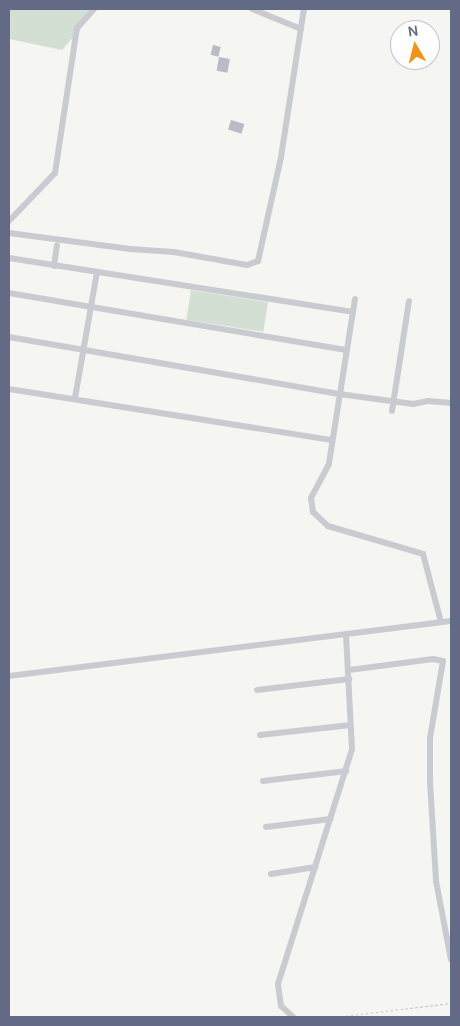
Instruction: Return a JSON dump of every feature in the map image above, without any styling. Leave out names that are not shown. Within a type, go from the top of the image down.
[{"type":"street","points":[[9,221],[55,172],[77,28],[94,9]]},
{"type":"street","points":[[252,9],[301,29]]},
{"type":"street","points":[[9,233],[130,250],[174,252],[247,265],[258,261],[281,157],[304,9]]},
{"type":"street","points":[[54,266],[57,245]]},
{"type":"street","points":[[9,258],[353,312]]},
{"type":"street","points":[[75,398],[97,272]]},
{"type":"street","points":[[9,293],[91,305],[346,350]]},
{"type":"street","points":[[355,299],[329,464],[311,498],[313,512],[328,526],[423,554],[441,622]]},
{"type":"street","points":[[392,411],[409,301]]},
{"type":"street","points":[[9,337],[339,394],[393,401],[451,404]]},
{"type":"street","points":[[9,389],[332,440]]},
{"type":"street","points":[[9,676],[451,621]]},
{"type":"street","points":[[293,1017],[281,1006],[278,984],[352,749],[346,634]]},
{"type":"street","points":[[349,670],[433,658],[443,661],[430,738],[430,782],[436,881],[451,960]]},
{"type":"street","points":[[257,690],[349,679]]},
{"type":"street","points":[[260,735],[350,725]]},
{"type":"street","points":[[263,781],[346,771]]},
{"type":"street","points":[[266,827],[331,819]]},
{"type":"street","points":[[271,874],[315,867]]},
{"type":"path","points":[[336,1017],[451,1003]]},
{"type":"shaded area","points":[[9,9],[91,9],[82,27],[62,50],[9,39]]},
{"type":"shaded area","points":[[191,290],[268,302],[263,332],[186,320]]},
{"type":"building","points":[[213,45],[221,47],[218,57],[211,55]]},
{"type":"building","points":[[219,57],[230,59],[227,73],[217,71]]},
{"type":"building","points":[[231,120],[244,124],[241,134],[228,130]]}]
